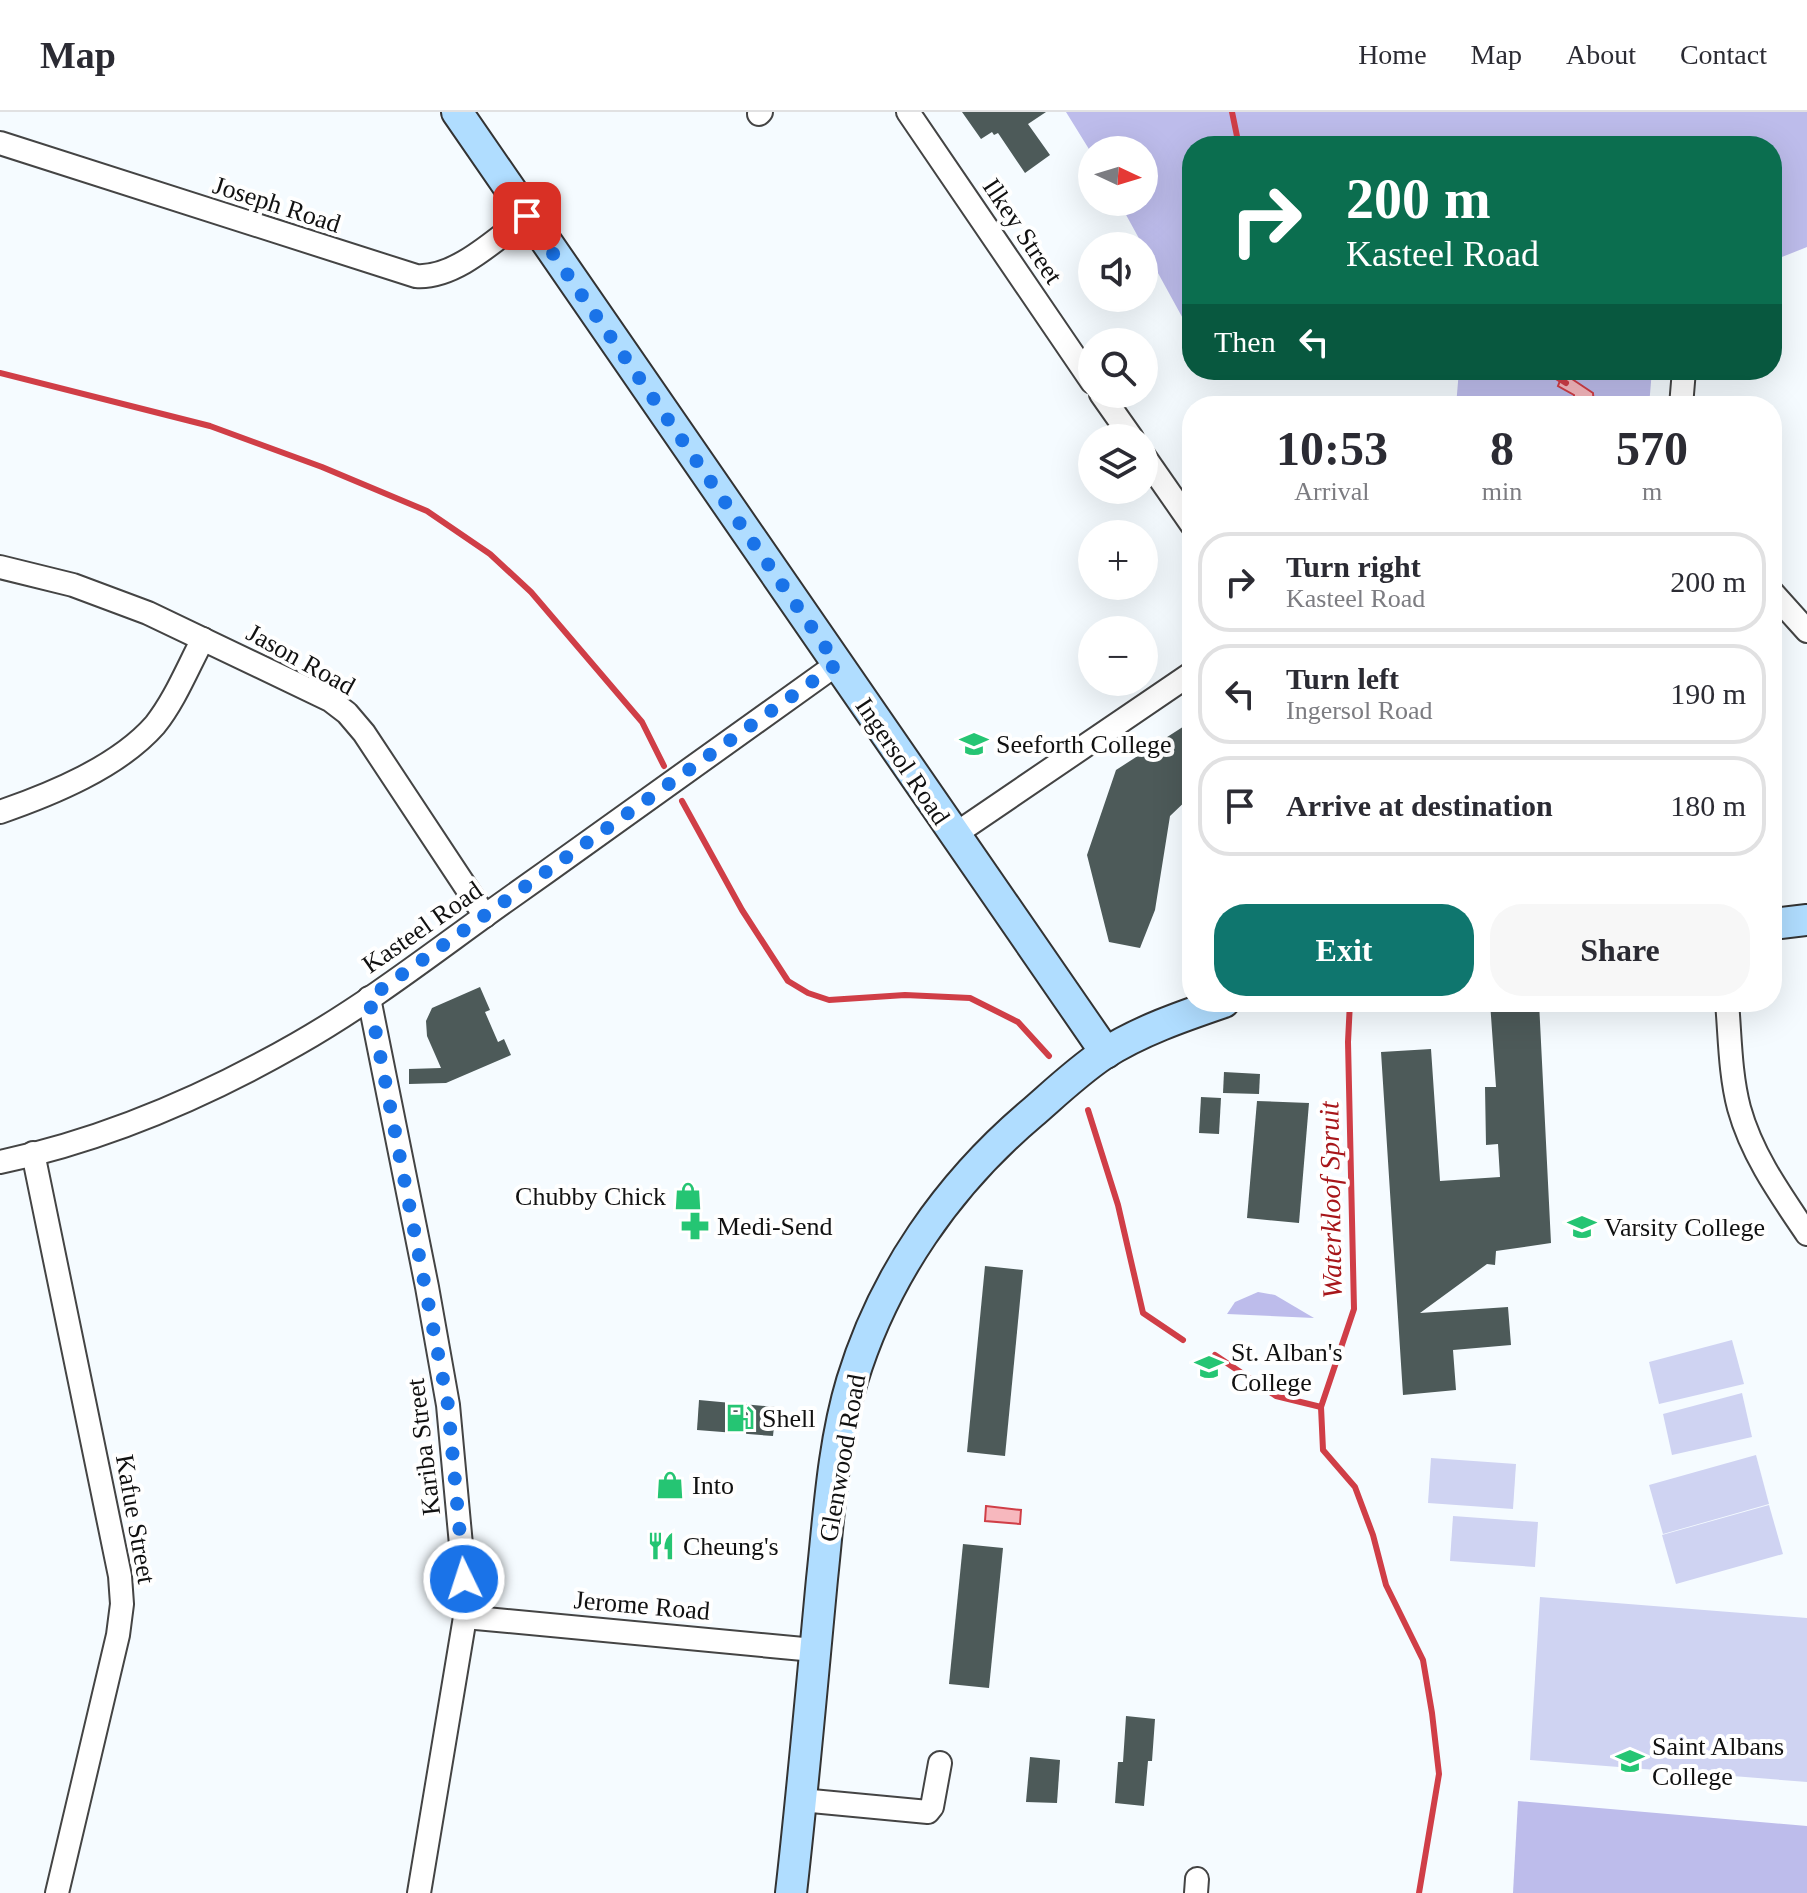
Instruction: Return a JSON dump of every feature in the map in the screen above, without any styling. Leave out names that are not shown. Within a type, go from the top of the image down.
[{"type":"street","name":"Ingersol Road","points":[[457,112],[1106,1053]]},
{"type":"street","name":"Ilkey Street","points":[[908,112],[1078,361]]},
{"type":"street","name":"Joseph Road","points":[[0,143],[416,276],[434,276],[453,269],[527,216]]},
{"type":"street","points":[[1158,476],[1182,511]]},
{"type":"street","name":"Jason Road","points":[[0,567],[73,585],[148,613],[330,700],[351,717],[364,733],[485,916]]},
{"type":"street","points":[[1782,603],[1807,631]]},
{"type":"street","points":[[0,812],[63,788],[119,754],[145,734],[163,713],[203,639]]},
{"type":"street","name":"Kasteel Road","points":[[0,1162],[119,1127],[222,1083],[299,1043],[369,998],[837,664]]},
{"type":"street","points":[[954,835],[1182,680]]},
{"type":"street","points":[[1782,923],[1807,920]]},
{"type":"street","name":"Kariba Street","points":[[369,998],[427,1287],[452,1430],[465,1617],[419,1893]]},
{"type":"street","name":"Glenwood Road","points":[[791,1893],[833,1485],[845,1412],[864,1348],[886,1296],[921,1235],[982,1159],[1018,1125],[1106,1053],[1195,1012]]},
{"type":"street","points":[[1728,1012],[1737,1095],[1745,1127],[1759,1159],[1807,1234]]},
{"type":"street","name":"Kafue Street","points":[[33,1153],[122,1593],[115,1649],[57,1893]]},
{"type":"street","name":"Jerome Road","points":[[465,1617],[814,1650]]},
{"type":"street","points":[[801,1800],[928,1812],[932,1807],[940,1763]]},
{"type":"shaded area","points":[[1066,112],[1807,112],[1807,247],[1782,257],[1782,136],[1182,136],[1182,317],[1158,273],[1158,232],[1135,232],[1127,216],[1158,216],[1158,136],[1081,136]]},
{"type":"shaded area","points":[[1458,380],[1651,380],[1650,396],[1457,396]]},
{"type":"shaded area","points":[[1560,380],[1574,380],[1593,396],[1574,396],[1558,386]]},
{"type":"shaded area","points":[[1258,1292],[1275,1295],[1314,1318],[1227,1314],[1235,1302]]},
{"type":"shaded area","points":[[1732,1340],[1744,1384],[1659,1404],[1649,1362]]},
{"type":"shaded area","points":[[1742,1393],[1752,1437],[1672,1455],[1663,1414]]},
{"type":"shaded area","points":[[1756,1455],[1769,1504],[1663,1534],[1649,1485]]},
{"type":"shaded area","points":[[1431,1458],[1516,1464],[1513,1509],[1428,1503]]},
{"type":"shaded area","points":[[1769,1505],[1783,1554],[1676,1584],[1662,1535]]},
{"type":"shaded area","points":[[986,1506],[1021,1510],[1020,1524],[985,1521]]},
{"type":"shaded area","points":[[1453,1516],[1538,1522],[1535,1567],[1450,1561]]},
{"type":"shaded area","points":[[1540,1597],[1807,1618],[1807,1782],[1530,1760]]},
{"type":"shaded area","points":[[1518,1801],[1807,1826],[1807,1893],[1513,1893]]},
{"type":"building","points":[[962,112],[1046,112],[1028,124],[1050,155],[1025,173],[998,133],[994,135],[992,132],[981,139]]},
{"type":"building","points":[[1182,727],[1182,805],[1170,816],[1155,910],[1140,948],[1109,942],[1087,855],[1116,770]]},
{"type":"building","points":[[480,987],[490,1010],[485,1012],[498,1042],[504,1039],[511,1055],[446,1083],[409,1084],[409,1069],[441,1068],[427,1036],[426,1021],[432,1008]]},
{"type":"building","points":[[1491,1012],[1539,1012],[1551,1243],[1496,1251],[1495,1265],[1487,1264],[1420,1313],[1508,1307],[1511,1345],[1453,1350],[1456,1390],[1403,1395],[1381,1052],[1431,1049],[1440,1181],[1500,1177],[1498,1144],[1486,1145],[1485,1087],[1496,1087]]},
{"type":"building","points":[[1224,1072],[1260,1074],[1259,1094],[1223,1093]]},
{"type":"building","points":[[1201,1097],[1221,1098],[1219,1134],[1199,1133]]},
{"type":"building","points":[[1257,1101],[1309,1103],[1299,1223],[1247,1218]]},
{"type":"building","points":[[985,1266],[1023,1270],[1005,1456],[967,1452]]},
{"type":"building","points":[[699,1400],[776,1407],[773,1436],[697,1430]]},
{"type":"building","points":[[963,1544],[1003,1548],[989,1688],[949,1684]]},
{"type":"building","points":[[1126,1716],[1155,1719],[1144,1806],[1115,1803],[1118,1762],[1123,1762]]},
{"type":"building","points":[[1030,1757],[1060,1760],[1057,1803],[1026,1802]]},
{"type":"waterway","name":"Waterkloof Spruit","points":[[1232,112],[1237,136]]},
{"type":"waterway","points":[[0,373],[210,426],[322,467],[427,511],[490,554],[531,592],[642,722],[664,766]]},
{"type":"waterway","name":"Waterkloof Spruit","points":[[1561,380],[1566,383]]},
{"type":"waterway","points":[[682,801],[742,910],[788,981],[808,993],[829,1000],[905,995],[970,998],[1018,1022],[1049,1056]]},
{"type":"waterway","name":"Waterkloof Spruit","points":[[1350,1012],[1354,1309],[1321,1407],[1323,1450],[1355,1487],[1373,1535],[1386,1585],[1423,1660],[1439,1774],[1419,1893]]},
{"type":"waterway","points":[[1088,1110],[1118,1205],[1143,1313],[1183,1340]]},
{"type":"waterway","points":[[1215,1355],[1276,1396],[1321,1407]]},
{"type":"place","name":"Seeforth College","points":[[974,744]]},
{"type":"place","name":"Chubby Chick","points":[[688,1196]]},
{"type":"place","name":"Medi-Send","points":[[695,1226]]},
{"type":"place","name":"Varsity College","points":[[1582,1227]]},
{"type":"place","name":"St. Alban's College","points":[[1209,1367]]},
{"type":"place","name":"Shell","points":[[740,1418]]},
{"type":"place","name":"Into","points":[[670,1485]]},
{"type":"place","name":"Cheung's","points":[[661,1546]]},
{"type":"place","name":"Saint Albans College","points":[[1630,1761]]},
{"type":"route","points":[[464,1579],[448,1405],[369,998],[837,664],[527,216]]}]
